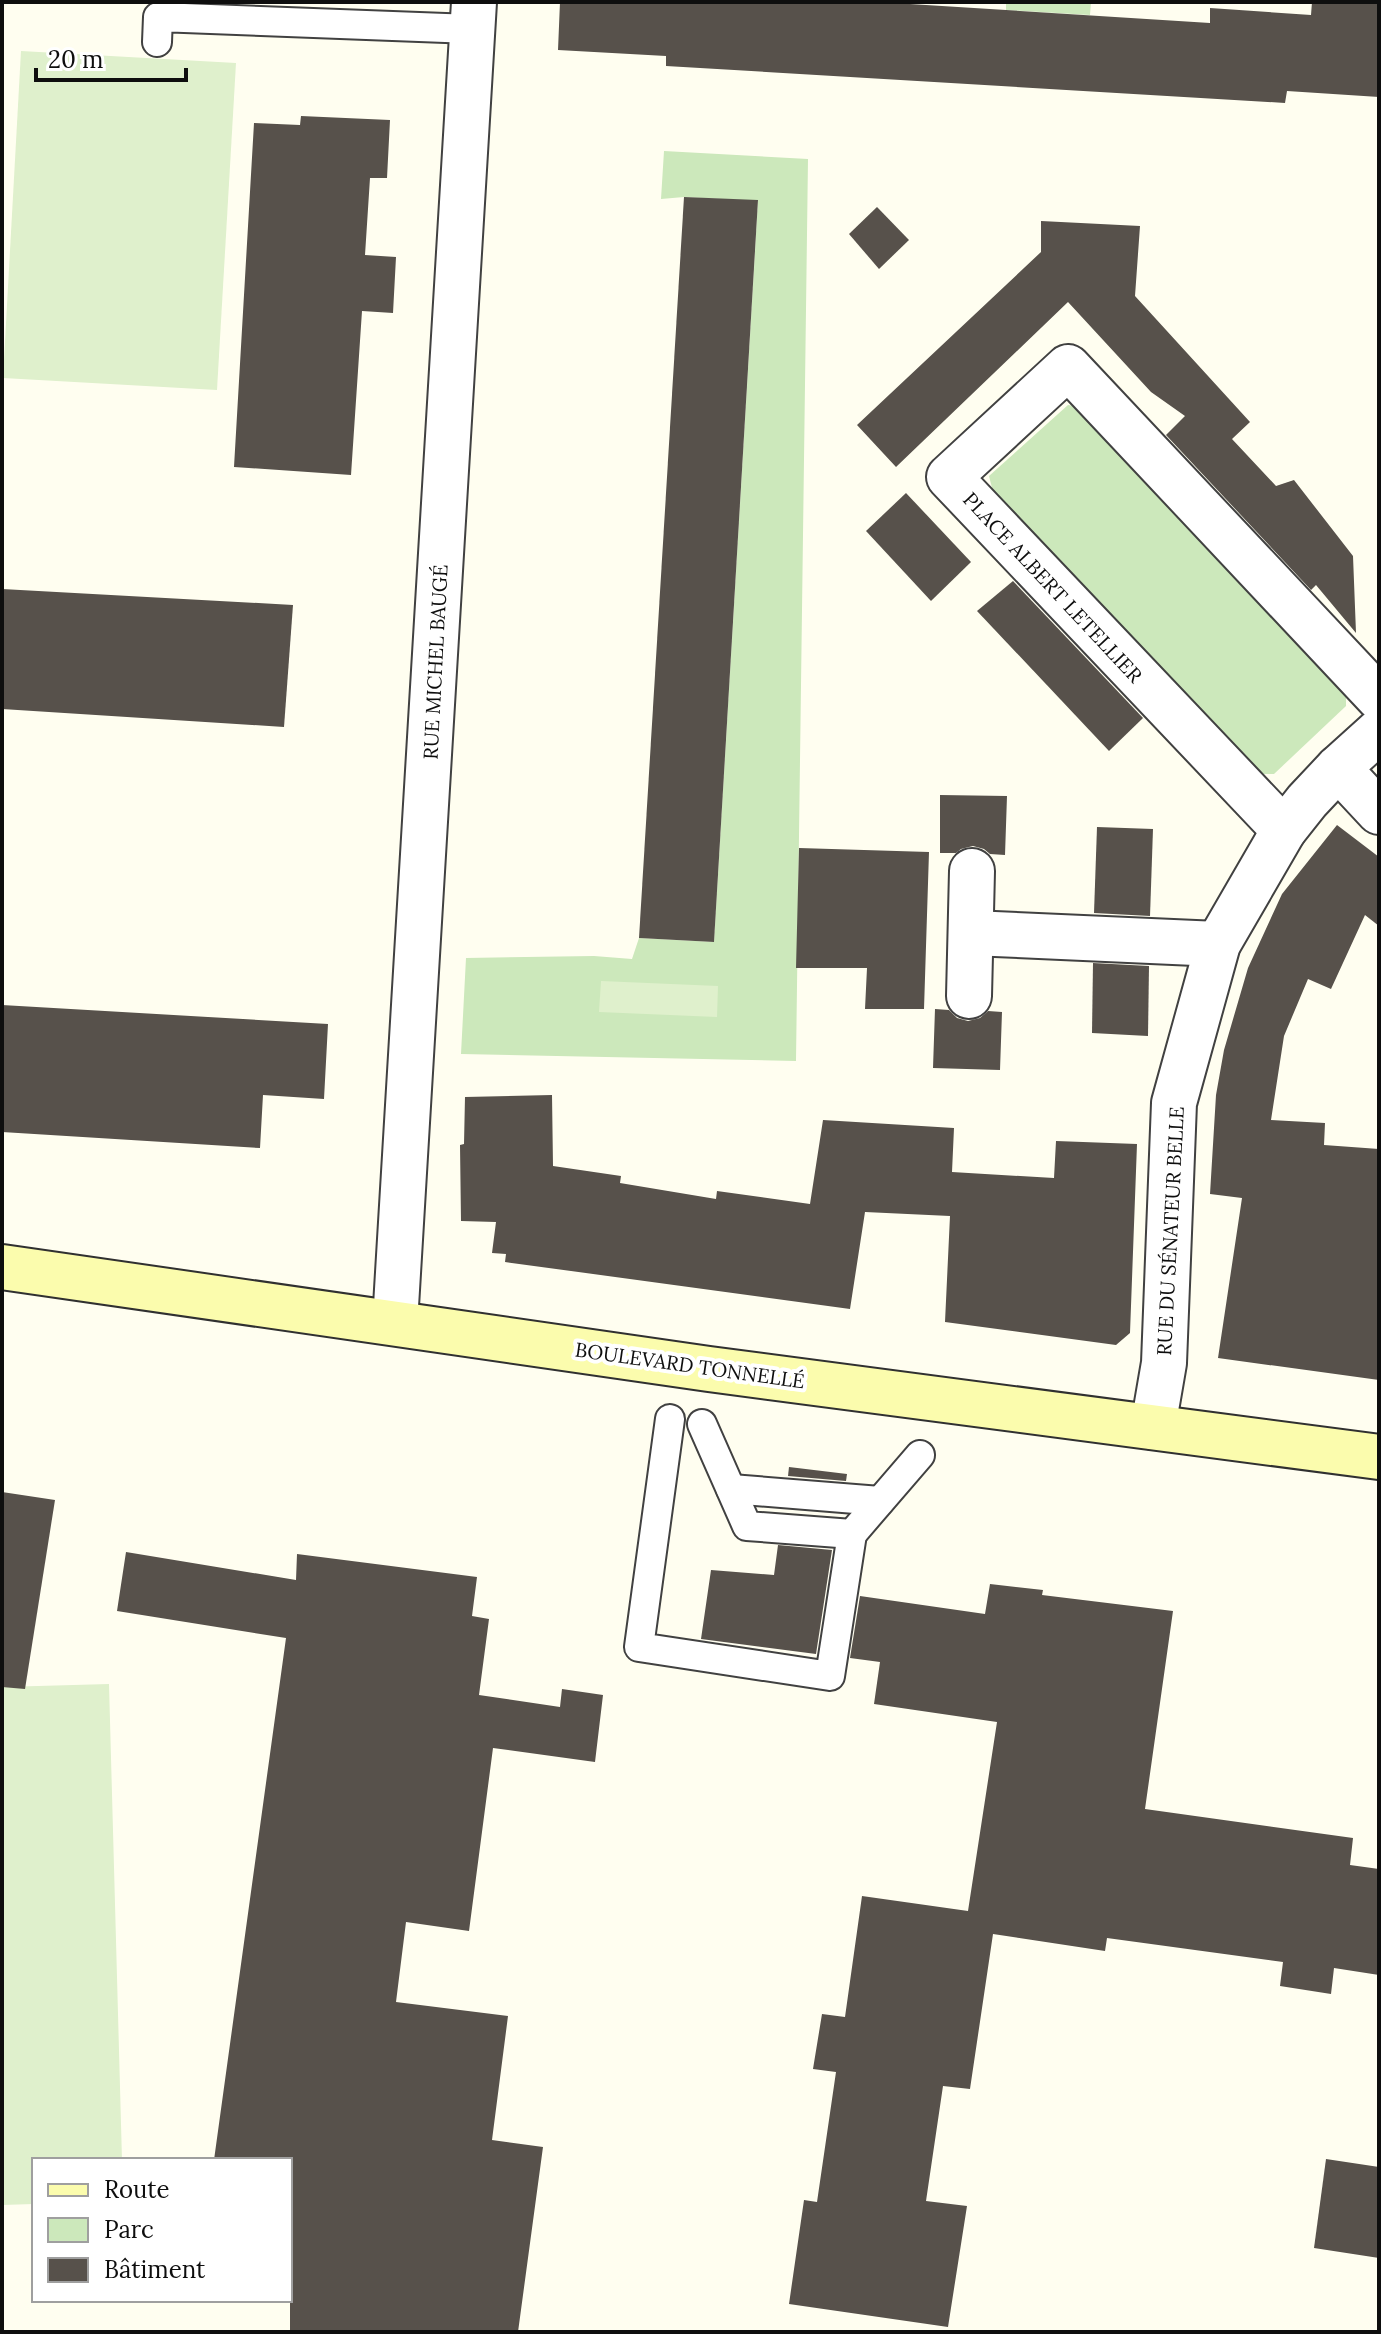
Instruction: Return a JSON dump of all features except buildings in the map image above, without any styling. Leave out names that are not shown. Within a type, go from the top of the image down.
[{"type":"main road","name":"BOULEVARD TONNELLÉ","points":[[2,1267],[709,1369],[1379,1457]]},
{"type":"street","name":"RUE MICHEL BAUGÉ","points":[[395,1323],[473,15]]},
{"type":"street","name":"PLACE ALBERT LETELLIER","points":[[1284,830],[949,477],[1068,367],[1379,698]]},
{"type":"street","name":"RUE DU SÉNATEUR BELLE","points":[[1153,1427],[1164,1363],[1174,1103],[1218,944],[1284,830],[1338,768],[1379,731]]},
{"type":"street","points":[[1338,768],[1379,812]]},
{"type":"street","points":[[969,996],[972,871]]},
{"type":"street","points":[[971,933],[1218,944]]},
{"type":"lane","points":[[157,42],[158,17],[473,15]]},
{"type":"lane","points":[[670,1419],[639,1647],[830,1676],[852,1534],[920,1455]]},
{"type":"lane","points":[[702,1424],[747,1526],[852,1534]]},
{"type":"lane","points":[[731,1489],[880,1501]]},
{"type":"green space","points":[[1006,2],[1091,2],[1090,15],[1006,10]]},
{"type":"green space","points":[[21,51],[236,63],[217,390],[3,378]]},
{"type":"green space","points":[[664,151],[808,159],[796,1061],[461,1054],[466,958],[594,956],[632,959],[639,938],[714,942],[758,201],[684,197],[661,199]]},
{"type":"green space","points":[[1068,405],[1082,407],[1346,686],[1346,706],[1274,774],[1257,774],[993,492],[989,476]]},
{"type":"green space","points":[[601,981],[718,986],[717,1017],[599,1012]]},
{"type":"green space","points":[[109,1684],[122,2158],[32,2158],[32,2204],[2,2205],[2,1687]]}]
